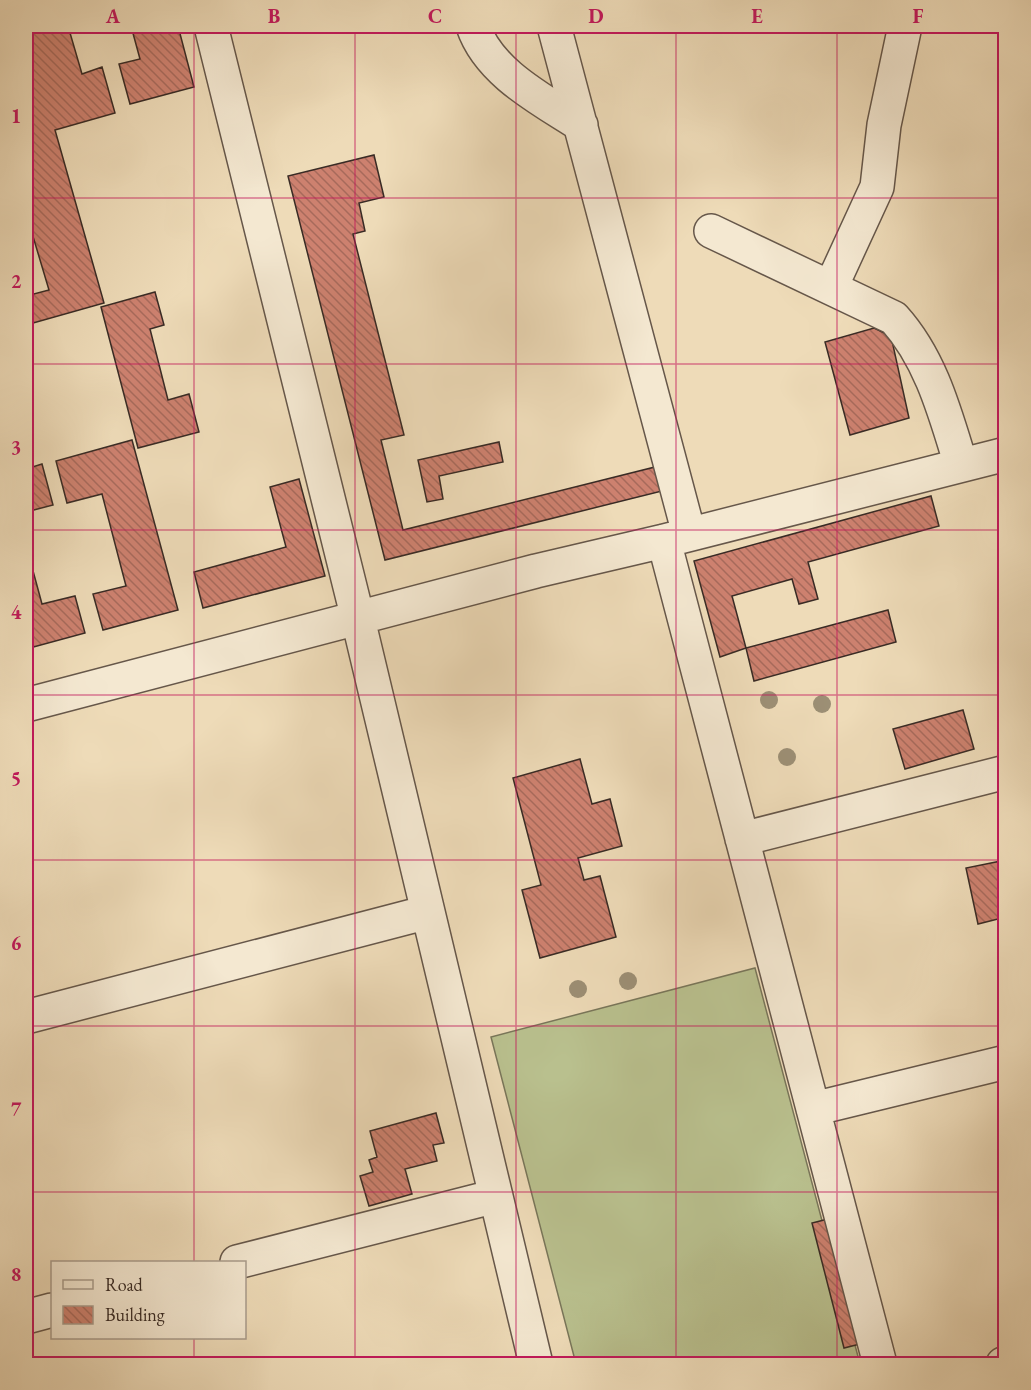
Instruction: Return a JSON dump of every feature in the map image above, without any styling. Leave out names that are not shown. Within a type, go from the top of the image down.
[{"type":"street","points":[[211,26],[358,619],[536,1365]]},
{"type":"street","points":[[473,26],[492,58],[513,80],[581,125]]},
{"type":"street","points":[[554,26],[581,125],[677,537],[742,839],[880,1365]]},
{"type":"street","points":[[831,287],[877,187],[884,125],[904,26]]},
{"type":"street","points":[[711,231],[894,318],[906,332],[937,388],[961,465]]},
{"type":"street","points":[[26,705],[536,571],[1005,454]]},
{"type":"street","points":[[742,839],[1005,772]]},
{"type":"street","points":[[26,1017],[428,912]]},
{"type":"street","points":[[813,1109],[1005,1062]]},
{"type":"street","points":[[245,1261],[496,1196]]},
{"type":"street","points":[[26,1317],[51,1310]]},
{"type":"green space","points":[[755,968],[860,1364],[576,1364],[491,1037]]},
{"type":"building","points":[[26,26],[68,26],[82,74],[102,67],[115,113],[55,130],[104,303],[26,325],[26,296],[49,290],[26,213],[26,101],[28,100]]},
{"type":"building","points":[[131,26],[178,26],[194,87],[130,104],[119,64],[140,59]]},
{"type":"building","points":[[374,155],[384,197],[359,203],[365,231],[353,234],[404,435],[381,440],[403,530],[667,464],[674,488],[385,560],[288,176]]},
{"type":"building","points":[[155,292],[164,325],[150,329],[168,400],[189,394],[199,432],[138,448],[101,307]]},
{"type":"building","points":[[874,328],[891,336],[909,418],[850,435],[825,342]]},
{"type":"building","points":[[132,440],[178,610],[103,630],[93,594],[126,586],[102,494],[67,503],[56,461]]},
{"type":"building","points":[[499,442],[503,462],[439,476],[443,499],[427,502],[418,460]]},
{"type":"building","points":[[42,464],[53,505],[26,512],[26,469]]},
{"type":"building","points":[[299,479],[325,576],[203,608],[194,572],[286,547],[270,487]]},
{"type":"building","points":[[931,496],[939,526],[808,562],[818,599],[799,604],[792,579],[732,596],[746,648],[720,657],[694,561]]},
{"type":"building","points":[[26,545],[42,604],[75,596],[85,633],[26,649]]},
{"type":"building","points":[[888,610],[896,642],[754,681],[746,648]]},
{"type":"building","points":[[963,710],[974,749],[905,769],[893,729]]},
{"type":"building","points":[[580,759],[592,804],[610,799],[622,846],[578,858],[584,880],[600,876],[616,937],[540,958],[522,890],[541,885],[513,778]]},
{"type":"building","points":[[1006,860],[1006,917],[978,924],[966,868]]},
{"type":"building","points":[[436,1113],[444,1143],[433,1145],[437,1161],[405,1169],[412,1194],[369,1206],[360,1176],[373,1172],[369,1160],[377,1157],[370,1131]]},
{"type":"building","points":[[832,1218],[864,1343],[844,1348],[812,1223]]}]
